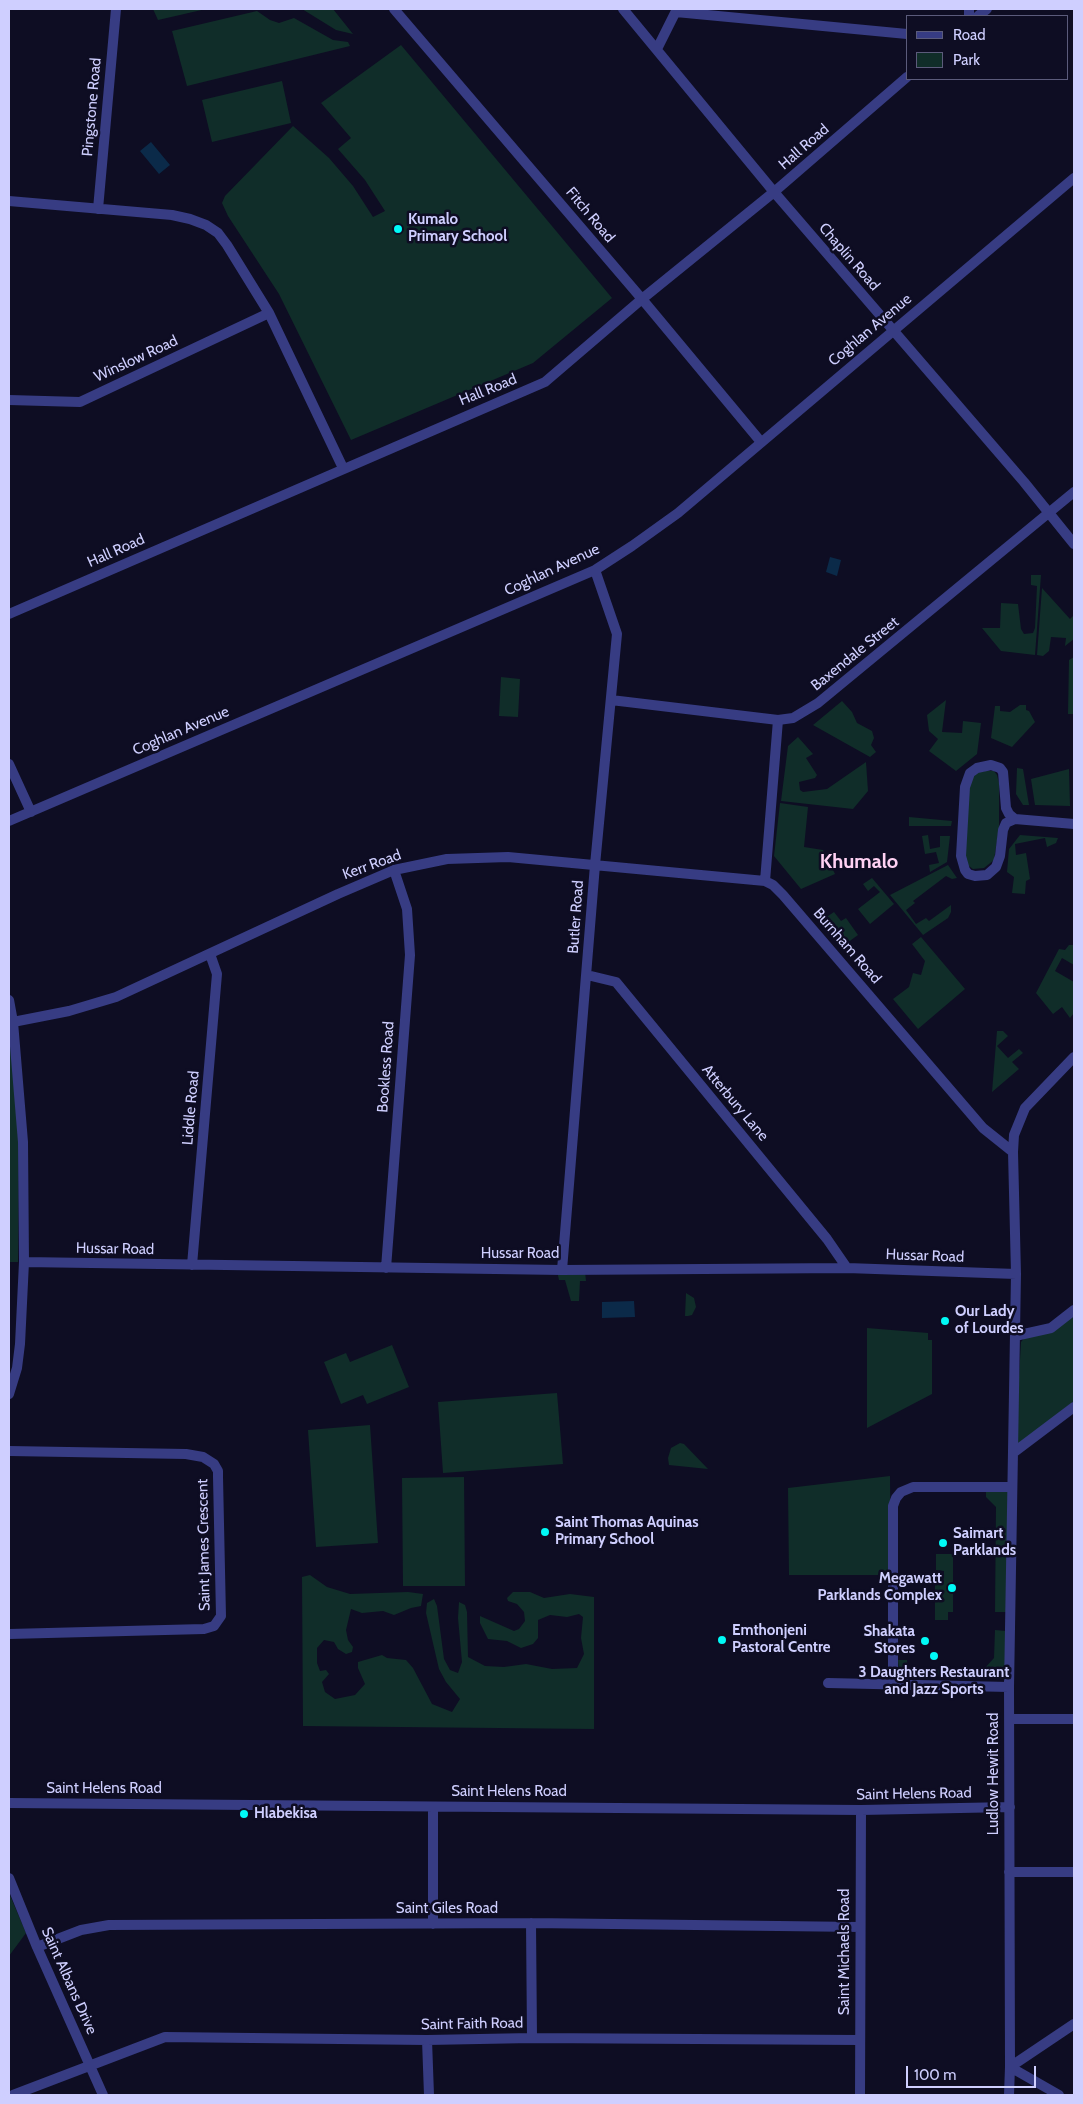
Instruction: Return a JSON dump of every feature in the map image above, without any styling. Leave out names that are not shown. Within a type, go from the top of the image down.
[{"type":"street","name":"Pingstone Road","points":[[98,209],[116,9]]},
{"type":"street","name":"Fitch Road","points":[[394,9],[642,299],[761,442]]},
{"type":"street","name":"Chaplin Road","points":[[623,9],[658,49],[774,192],[1074,544]]},
{"type":"street","points":[[658,49],[676,10],[906,34]]},
{"type":"street","name":"Hall Road","points":[[9,614],[342,468],[545,382],[642,299],[774,192],[906,79]]},
{"type":"street","name":"Coghlan Avenue","points":[[9,822],[595,570],[678,513],[1074,178]]},
{"type":"street","points":[[9,201],[172,215],[206,225],[218,234],[227,245],[269,313],[342,468]]},
{"type":"street","name":"Winslow Road","points":[[9,400],[80,402],[269,313]]},
{"type":"street","name":"Baxendale Street","points":[[611,700],[778,720],[792,718],[818,703],[1050,514],[1074,492]]},
{"type":"street","name":"Butler Road","points":[[562,1270],[595,865],[617,634],[595,570]]},
{"type":"street","points":[[765,881],[778,720]]},
{"type":"street","points":[[9,764],[31,812]]},
{"type":"street","points":[[1015,819],[1006,808],[1003,772],[1000,768],[991,765],[977,768],[970,773],[964,791],[961,856],[962,864],[968,874],[974,876],[986,874],[996,867],[999,862],[1003,830],[1006,823],[1015,819],[1074,824]]},
{"type":"street","name":"Kerr Road","points":[[13,1022],[95,1005],[394,870],[447,859],[508,857],[765,881]]},
{"type":"street","name":"Bookless Road","points":[[386,1268],[410,956],[407,909],[394,870]]},
{"type":"street","name":"Burnham Road","points":[[765,881],[773,885],[783,895],[983,1128],[1012,1152]]},
{"type":"street","name":"Liddle Road","points":[[192,1265],[217,974],[210,954]]},
{"type":"street","name":"Atterbury Lane","points":[[587,975],[616,982],[828,1239],[847,1268]]},
{"type":"street","points":[[9,1000],[13,1022],[23,1142],[24,1262],[20,1344],[17,1368],[9,1394]]},
{"type":"street","name":"Ludlow Hewit Road","points":[[1009,2095],[1009,1687],[1016,1336],[1012,1152],[1014,1135],[1025,1108],[1074,1057]]},
{"type":"street","name":"Hussar Road","points":[[24,1262],[562,1270],[847,1268],[1016,1274]]},
{"type":"street","points":[[1016,1336],[1051,1328],[1074,1310]]},
{"type":"street","points":[[1013,1453],[1074,1407]]},
{"type":"street","name":"Saint James Crescent","points":[[9,1450],[186,1454],[203,1457],[214,1464],[218,1471],[221,1616],[214,1626],[204,1629],[9,1634]]},
{"type":"street","points":[[907,1685],[898,1679],[894,1670],[893,1506],[896,1498],[905,1490],[913,1487],[1012,1486]]},
{"type":"street","points":[[828,1683],[1009,1687]]},
{"type":"street","points":[[1010,1719],[1074,1719]]},
{"type":"street","name":"Saint Helens Road","points":[[9,1803],[861,1810],[1010,1808]]},
{"type":"street","points":[[432,1807],[433,1924]]},
{"type":"street","name":"Saint Michaels Road","points":[[860,2095],[861,1810]]},
{"type":"street","points":[[1009,1872],[1074,1872]]},
{"type":"street","name":"Saint Albans Drive","points":[[9,1878],[37,1947],[103,2095]]},
{"type":"street","points":[[531,1923],[532,2038]]},
{"type":"street","name":"Saint Giles Road","points":[[37,1947],[81,1930],[109,1925],[531,1923],[860,1927]]},
{"type":"street","points":[[1059,2095],[1010,2066],[1074,2024]]},
{"type":"street","name":"Saint Faith Road","points":[[12,2095],[165,2037],[427,2040],[532,2038],[860,2040]]},
{"type":"street","points":[[427,2040],[429,2095]]},
{"type":"green space","points":[[153,9],[206,9],[158,20]]},
{"type":"green space","points":[[302,9],[333,9],[353,34],[336,30]]},
{"type":"green space","points":[[257,11],[270,20],[279,23],[294,18],[333,40],[348,42],[350,46],[187,86],[172,31]]},
{"type":"green space","points":[[401,45],[612,298],[533,363],[351,440],[279,294],[228,216],[222,203],[225,196],[293,126],[329,158],[353,186],[373,217],[385,211],[365,180],[338,149],[351,138],[321,103]]},
{"type":"green space","points":[[282,81],[291,123],[212,142],[202,100]]},
{"type":"green space","points":[[1031,575],[1041,575],[1035,655],[1001,651],[982,628],[1000,628],[1001,603],[1018,604],[1021,629],[1024,634],[1033,633],[1035,628],[1037,586],[1031,585]]},
{"type":"green space","points":[[1042,588],[1070,619],[1074,615],[1074,639],[1065,646],[1066,638],[1051,637],[1049,651],[1043,656],[1037,655]]},
{"type":"green space","points":[[1074,657],[1074,714],[1068,714],[1069,660]]},
{"type":"green space","points":[[501,677],[520,679],[518,717],[499,716]]},
{"type":"green space","points":[[946,700],[942,732],[962,733],[963,721],[981,723],[977,754],[956,771],[929,751],[938,739],[929,731],[927,715]]},
{"type":"green space","points":[[842,701],[852,712],[857,723],[872,731],[874,738],[871,745],[876,752],[870,757],[813,725]]},
{"type":"green space","points":[[1020,705],[1026,705],[1026,710],[1029,711],[1035,722],[1012,747],[991,738],[995,706],[1000,706],[1000,711],[1010,712]]},
{"type":"green space","points":[[798,737],[813,754],[806,758],[817,775],[815,778],[799,782],[800,790],[803,792],[827,789],[866,762],[868,791],[853,809],[781,801],[788,746]]},
{"type":"green space","points":[[1017,768],[1023,769],[1029,805],[1023,805],[1016,794]]},
{"type":"green space","points":[[1069,769],[1070,806],[1035,805],[1031,779]]},
{"type":"green space","points":[[994,771],[999,783],[999,828],[994,860],[984,868],[973,869],[966,864],[965,830],[969,782],[977,772]]},
{"type":"green space","points":[[780,803],[808,807],[804,847],[823,850],[835,874],[801,889],[774,856]]},
{"type":"green space","points":[[909,817],[952,821],[951,826],[909,826]]},
{"type":"green space","points":[[928,835],[930,849],[940,847],[940,836],[950,836],[947,862],[930,872],[929,865],[939,863],[936,852],[925,854],[922,836]]},
{"type":"green space","points":[[1020,835],[1058,838],[1056,843],[1047,847],[1045,838],[1015,844],[1016,855],[1026,853],[1030,879],[1026,881],[1025,894],[1012,893],[1014,877],[1007,872],[1009,849]]},
{"type":"green space","points":[[948,865],[957,878],[952,879],[946,876],[913,901],[915,903],[906,910],[916,924],[926,918],[929,921],[951,905],[951,912],[948,918],[923,935],[890,895]]},
{"type":"green space","points":[[872,878],[894,904],[870,924],[858,909],[880,892],[874,886],[868,891],[863,884]]},
{"type":"green space","points":[[834,912],[841,921],[846,918],[858,935],[847,943],[825,918]]},
{"type":"green space","points":[[921,937],[965,989],[918,1029],[893,999],[909,987],[913,973],[921,975],[925,961],[912,944]]},
{"type":"green space","points":[[1069,945],[1074,945],[1074,965],[1062,958],[1055,971],[1074,982],[1074,1013],[1070,1018],[1062,1007],[1053,1014],[1036,993],[1059,949],[1065,950]]},
{"type":"green space","points":[[9,1029],[19,1132],[18,1262],[9,1262]]},
{"type":"green space","points":[[997,1031],[1003,1031],[1008,1036],[997,1046],[1008,1058],[1019,1049],[1023,1053],[1012,1062],[1019,1069],[992,1092]]},
{"type":"green space","points":[[557,1271],[585,1271],[586,1281],[580,1281],[579,1301],[571,1301],[565,1280],[559,1280]]},
{"type":"green space","points":[[686,1293],[694,1298],[696,1307],[692,1315],[688,1316],[685,1316]]},
{"type":"green space","points":[[1074,1313],[1074,1401],[1015,1448],[1021,1342],[1026,1336]]},
{"type":"green space","points":[[867,1328],[928,1333],[928,1340],[932,1340],[932,1394],[867,1428]]},
{"type":"green space","points":[[392,1345],[409,1387],[367,1404],[363,1395],[341,1404],[324,1362],[346,1353],[350,1362]]},
{"type":"green space","points":[[557,1393],[563,1464],[443,1473],[438,1402]]},
{"type":"green space","points":[[370,1425],[378,1543],[316,1547],[308,1430]]},
{"type":"green space","points":[[680,1443],[684,1444],[708,1469],[669,1465],[668,1458],[671,1448]]},
{"type":"green space","points":[[890,1476],[891,1575],[789,1575],[788,1488]]},
{"type":"green space","points":[[464,1477],[465,1586],[403,1586],[402,1478]]},
{"type":"green space","points":[[1008,1491],[1007,1612],[995,1612],[996,1507],[986,1497],[986,1492]]},
{"type":"green space","points":[[936,1554],[953,1554],[953,1612],[948,1612],[948,1620],[935,1620],[935,1585],[943,1585],[944,1571],[936,1570]]},
{"type":"green space","points":[[310,1575],[327,1587],[350,1594],[408,1592],[423,1594],[421,1606],[394,1615],[383,1611],[362,1613],[351,1609],[346,1630],[348,1640],[353,1647],[352,1652],[346,1654],[338,1649],[334,1642],[324,1640],[317,1648],[317,1663],[320,1671],[326,1670],[329,1674],[322,1682],[325,1692],[335,1699],[355,1695],[365,1684],[358,1668],[358,1662],[382,1655],[387,1658],[406,1660],[413,1668],[432,1704],[452,1712],[460,1699],[446,1682],[439,1669],[426,1613],[427,1603],[434,1599],[437,1606],[444,1659],[450,1670],[458,1673],[462,1662],[458,1618],[459,1602],[465,1605],[467,1612],[468,1657],[485,1666],[504,1667],[526,1664],[552,1669],[577,1668],[584,1654],[581,1638],[583,1617],[579,1614],[567,1617],[550,1615],[538,1620],[538,1638],[533,1644],[521,1648],[507,1641],[488,1639],[480,1623],[480,1616],[514,1631],[519,1629],[525,1621],[524,1612],[517,1604],[508,1601],[507,1598],[513,1592],[530,1592],[544,1598],[570,1594],[594,1597],[594,1729],[303,1726],[302,1577]]},
{"type":"green space","points":[[995,1630],[1006,1631],[1005,1672],[1003,1676],[908,1675],[899,1670],[898,1660],[907,1660],[908,1669],[983,1670],[994,1658]]},
{"type":"green space","points":[[9,1893],[26,1933],[9,1956]]},
{"type":"water","points":[[151,142],[170,165],[159,174],[140,151]]},
{"type":"water","points":[[830,557],[841,560],[837,576],[826,572]]},
{"type":"water","points":[[634,1301],[635,1317],[602,1318],[602,1302]]},
{"type":"place","name":"Kumalo Primary School","points":[[398,229]]},
{"type":"place","name":"Our Lady of Lourdes","points":[[945,1321]]},
{"type":"place","name":"Saint Thomas Aquinas Primary School","points":[[545,1532]]},
{"type":"place","name":"Saimart Parklands","points":[[943,1543]]},
{"type":"place","name":"Megawatt Parklands Complex","points":[[952,1588]]},
{"type":"place","name":"Emthonjeni Pastoral Centre","points":[[722,1640]]},
{"type":"place","name":"Shakata Stores","points":[[925,1641]]},
{"type":"place","name":"3 Daughters Restaurant and Jazz Sports","points":[[934,1656]]},
{"type":"place","name":"Hlabekisa","points":[[244,1814]]},
{"type":"district","name":"Khumalo","points":[[859,862]]}]
